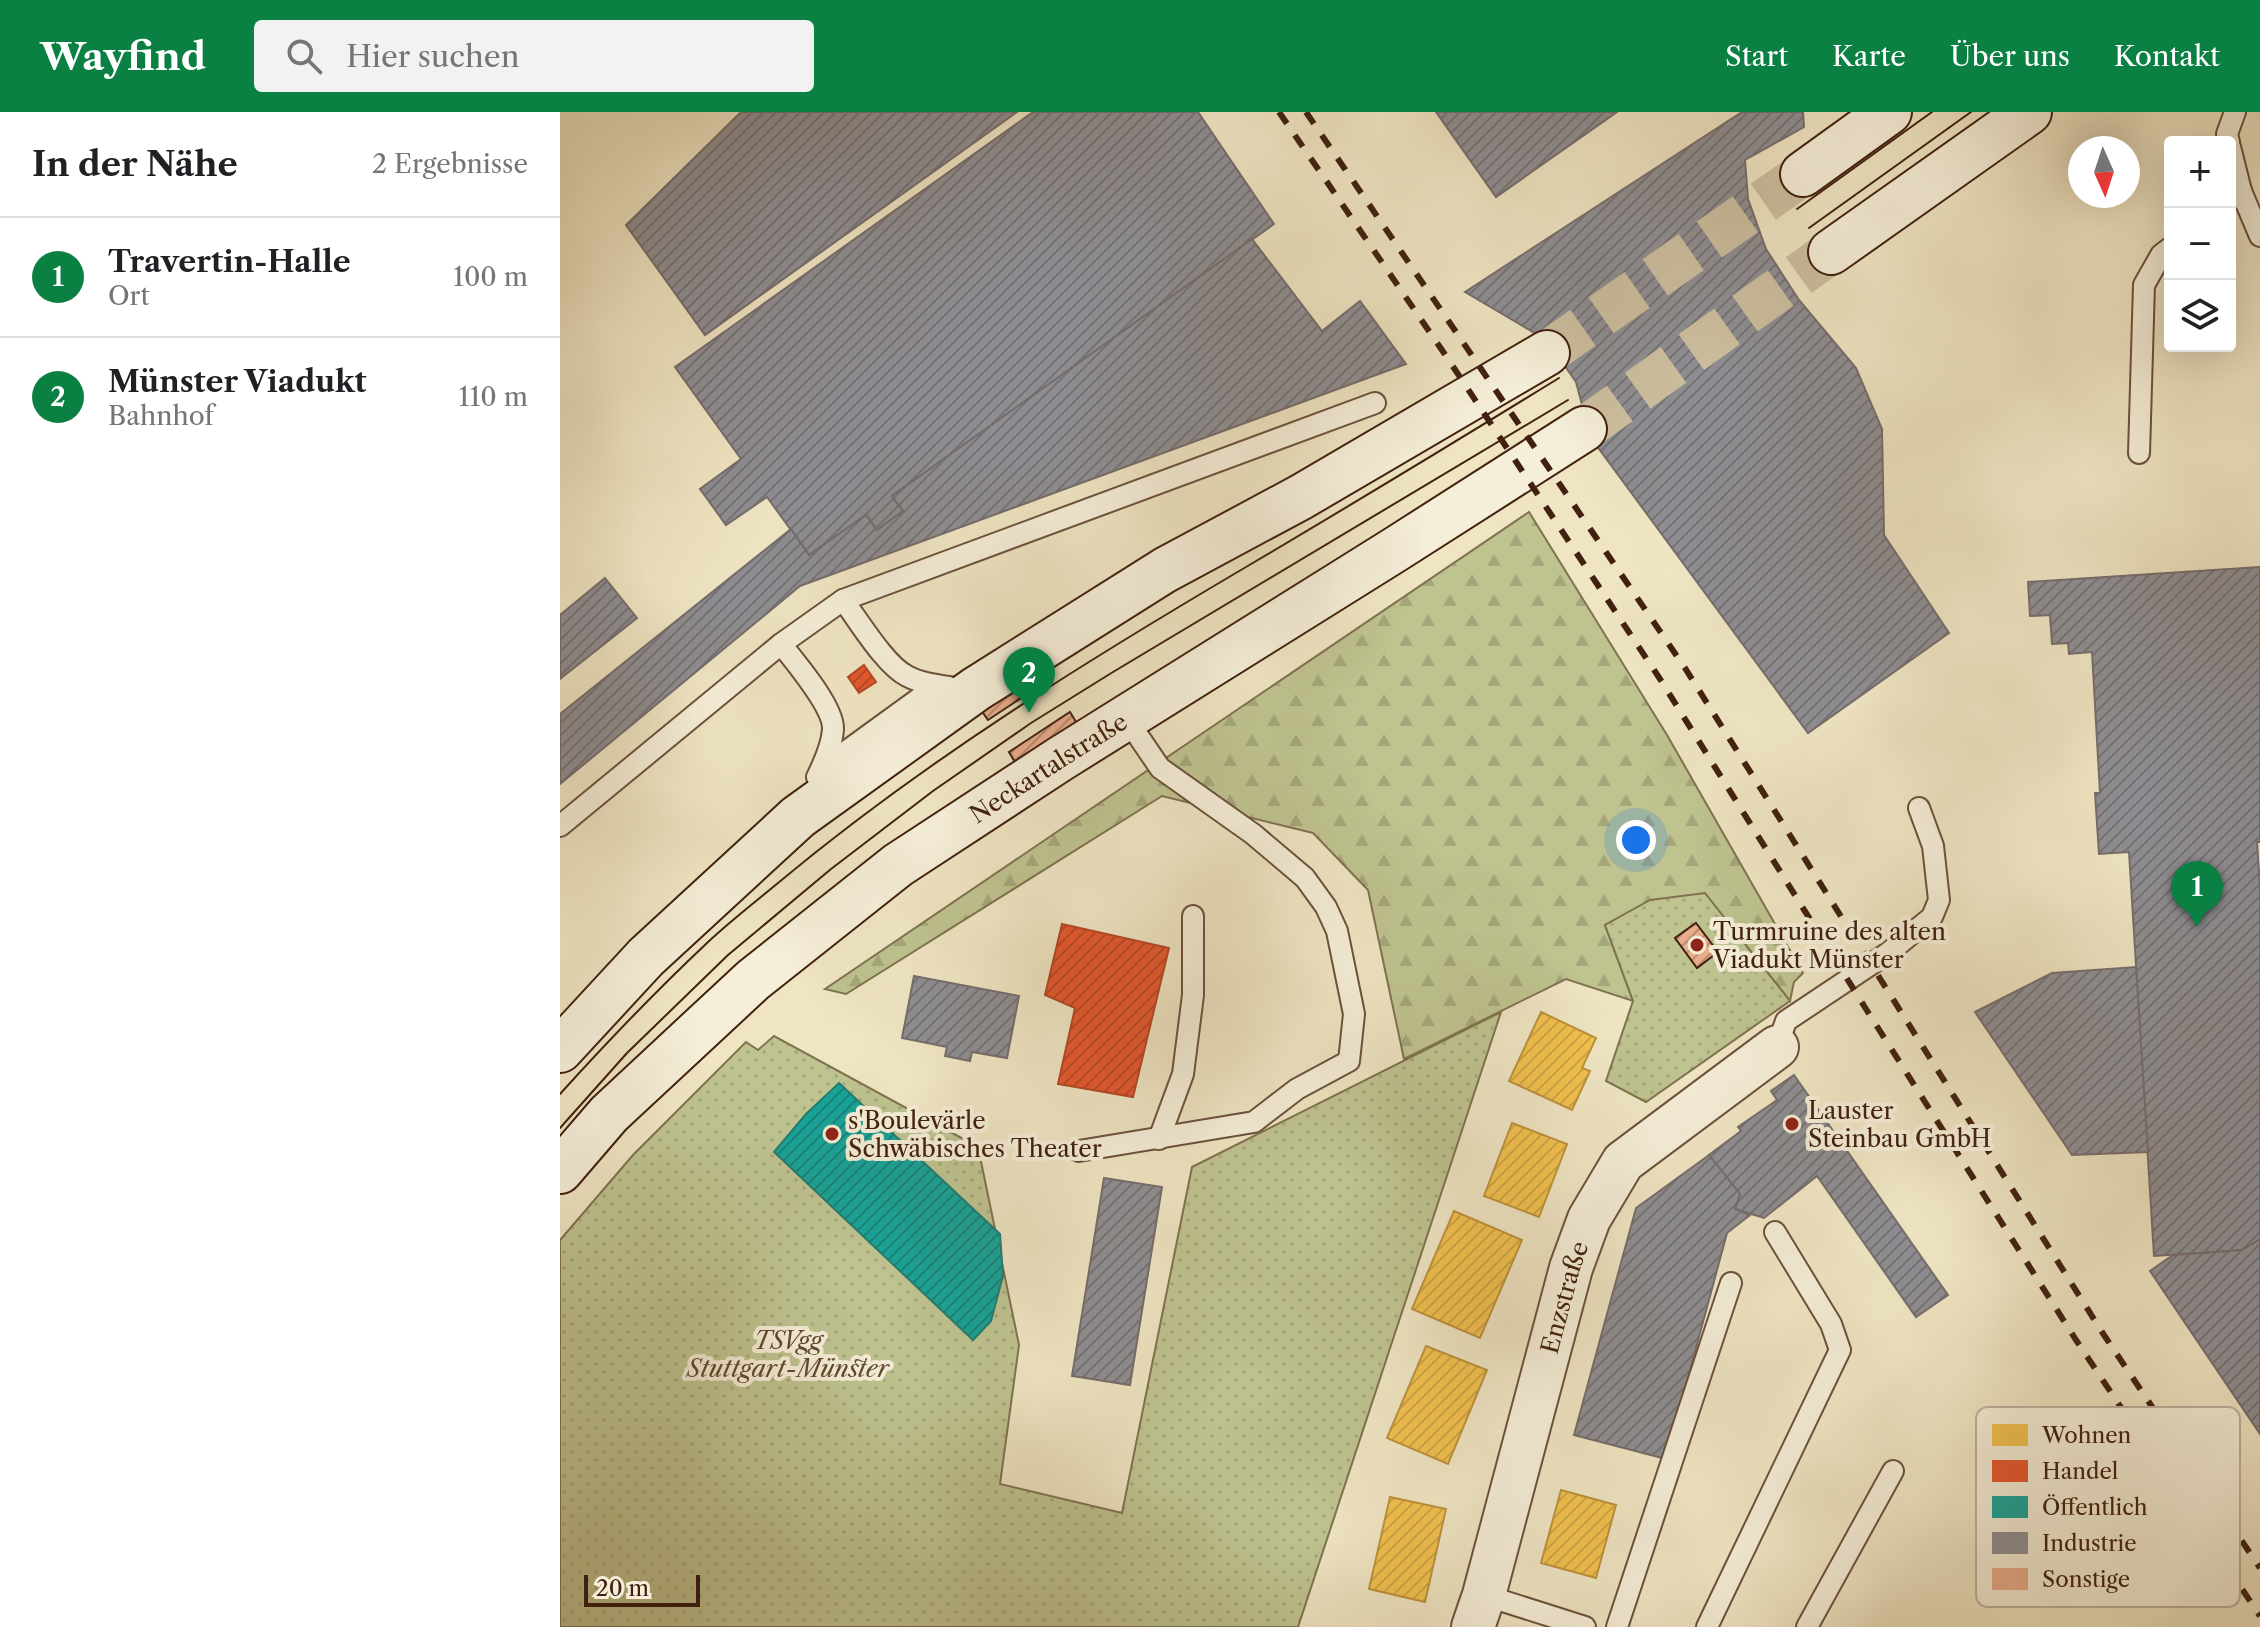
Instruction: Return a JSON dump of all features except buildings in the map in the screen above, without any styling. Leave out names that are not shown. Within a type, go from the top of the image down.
[{"type":"main road","points":[[1803,174],[1889,112]]},
{"type":"main road","points":[[1831,252],[2029,112]]},
{"type":"main road","points":[[560,1050],[646,957],[798,817],[976,689],[1165,570],[1301,497],[1547,353]]},
{"type":"main road","name":"Neckartalstraße","points":[[560,1171],[609,1114],[753,980],[898,865],[1584,429]]},
{"type":"street","name":"Enzstraße","points":[[1478,1611],[1571,1268],[1589,1219],[1623,1162],[1777,1047]]},
{"type":"lane","points":[[2227,136],[2235,112]]},
{"type":"lane","points":[[2236,195],[2260,236]]},
{"type":"lane","points":[[2139,453],[2144,285],[2164,253]]},
{"type":"lane","points":[[560,826],[781,644],[843,600],[1375,403]]},
{"type":"lane","points":[[843,600],[890,663],[906,676],[931,685],[976,689]]},
{"type":"lane","points":[[781,644],[824,703],[833,727],[826,757],[798,817]]},
{"type":"lane","points":[[1079,1151],[1254,1122],[1297,1089],[1349,1061],[1354,1014],[1337,931],[1326,907],[1305,878],[1253,834],[1160,768],[1126,718]]},
{"type":"lane","points":[[1777,1047],[1786,1021],[1888,953],[1932,917],[1939,900],[1933,846],[1919,808]]},
{"type":"lane","points":[[1159,1139],[1183,1074],[1193,995],[1193,916]]},
{"type":"lane","points":[[1707,1627],[1840,1350],[1831,1324],[1775,1232]]},
{"type":"lane","points":[[1617,1627],[1731,1283]]},
{"type":"lane","points":[[1807,1627],[1893,1471]]},
{"type":"lane","points":[[1478,1611],[1585,1627]]},
{"type":"green space","points":[[1529,512],[1667,735],[1803,973],[1794,982],[1790,1001],[1705,894],[1605,925],[1633,1001],[1566,979],[1404,1059],[1368,890],[1313,833],[1162,796],[846,994],[825,989]]},
{"type":"green space","points":[[1705,893],[1790,1001],[1646,1102],[1606,1081],[1633,1001],[1605,925],[1650,900]]},
{"type":"green space","name":"TSVgg Stuttgart-Münster","points":[[1501,1012],[1298,1627],[560,1627],[560,1240],[633,1155],[746,1042],[758,1050],[774,1036],[978,1147],[1019,1345],[1000,1484],[1122,1513],[1192,1167]]},
{"type":"tunnel","points":[[1547,353],[1803,174]]},
{"type":"tunnel","points":[[1584,429],[1831,252]]},
{"type":"tram line","points":[[1797,209],[1932,112]]},
{"type":"tram line","points":[[1809,228],[1971,112]]},
{"type":"tram line","points":[[560,1094],[715,935],[889,796],[1065,677],[1559,378]]},
{"type":"tram line","points":[[560,1128],[627,1053],[728,955],[831,869],[933,791],[1031,723],[1113,672],[1568,400]]},
{"type":"railway","points":[[1279,112],[1444,353],[1660,679],[2121,1407]]},
{"type":"railway","points":[[1306,112],[1685,668],[2152,1407]]},
{"type":"railway","points":[[2240,1538],[2260,1568]]},
{"type":"railway","points":[[2240,1586],[2260,1616]]},
{"type":"place","name":"Münster Viadukt","points":[[1029,713]]},
{"type":"place","name":"Travertin-Halle","points":[[2197,927]]},
{"type":"place","name":"Turmruine des alten Viadukt Münster","points":[[1697,945]]},
{"type":"place","name":"Lauster Steinbau GmbH","points":[[1792,1124]]},
{"type":"place","name":"s'Boulevärle Schwäbisches Theater","points":[[832,1134]]}]
